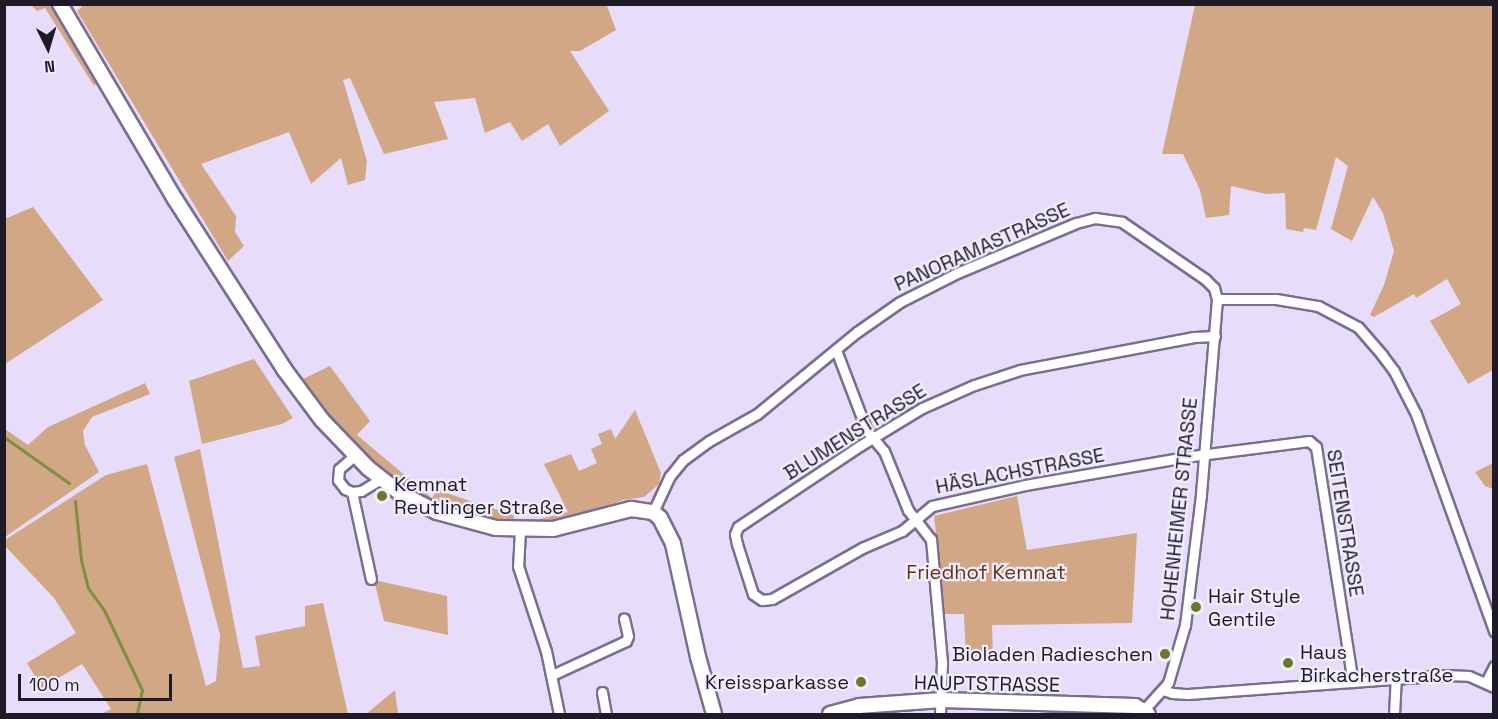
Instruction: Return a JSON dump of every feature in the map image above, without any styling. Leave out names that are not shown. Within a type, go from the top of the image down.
[{"type":"main road","points":[[60,4],[201,240],[284,369],[321,420],[354,456],[381,479],[437,512],[479,525],[520,530],[565,527],[632,509],[653,512],[664,523],[673,544],[698,657],[714,714]]},
{"type":"main road","name":"HAUPTSTRASSE","points":[[830,714],[860,706],[1135,706],[1146,712]]},
{"type":"street","name":"PANORAMASTRASSE","points":[[653,512],[670,476],[683,460],[709,441],[758,414],[871,321],[927,287],[1056,230],[1095,218],[1113,219],[1130,226],[1205,279],[1214,288],[1217,299]]},
{"type":"street","name":"HOHENHEIMER STRASSE","points":[[1146,712],[1173,672],[1185,625],[1204,454],[1217,299]]},
{"type":"street","points":[[1217,299],[1276,299],[1318,306],[1358,327],[1382,355],[1394,371],[1419,422],[1494,631]]},
{"type":"street","name":"BLUMENSTRASSE","points":[[760,600],[754,596],[750,584],[736,537],[738,527],[872,437],[944,397],[1020,370],[1194,337],[1215,336]]},
{"type":"street","points":[[836,350],[867,431],[884,451],[908,510],[931,539],[939,614],[941,707]]},
{"type":"street","name":"SEITENSTRASSE","points":[[1204,454],[1305,440],[1315,444],[1353,682]]},
{"type":"street","name":"HÄSLACHSTRASSE","points":[[760,600],[772,599],[862,548],[902,531],[932,506],[1014,487],[1204,454]]},
{"type":"street","points":[[354,456],[339,469],[338,476],[343,487],[352,492],[367,489],[381,479]]},
{"type":"street","points":[[352,492],[371,579]]},
{"type":"street","points":[[520,530],[518,562],[552,675],[559,714]]},
{"type":"street","points":[[552,675],[626,641],[628,636],[624,618]]},
{"type":"street","points":[[1163,690],[1179,694],[1457,675],[1490,685],[1494,666]]},
{"type":"street","points":[[1394,714],[1395,678]]},
{"type":"street","points":[[602,692],[606,714]]},
{"type":"green space","points":[[85,4],[609,5],[607,6],[616,30],[580,51],[570,51],[609,111],[560,146],[548,124],[522,141],[510,122],[485,133],[475,98],[434,102],[448,139],[384,154],[350,78],[343,80],[367,161],[365,180],[348,185],[341,158],[311,184],[289,132],[201,164],[236,216],[235,232],[244,246],[228,261],[77,11]]},
{"type":"green space","points":[[31,5],[53,5],[98,82],[94,86],[45,8],[37,11]]},
{"type":"green space","points":[[1195,5],[1493,5],[1493,370],[1468,384],[1430,321],[1461,304],[1447,279],[1416,298],[1414,294],[1374,317],[1370,315],[1384,285],[1394,251],[1383,213],[1373,197],[1352,241],[1331,229],[1348,166],[1336,157],[1316,230],[1304,228],[1303,232],[1286,229],[1285,193],[1266,194],[1231,186],[1229,215],[1206,218],[1200,190],[1183,154],[1162,154]]},
{"type":"green space","points":[[33,207],[103,300],[5,364],[5,215],[7,218]]},
{"type":"green space","points":[[254,359],[293,418],[282,424],[202,444],[189,381]]},
{"type":"green space","points":[[330,366],[370,421],[357,435],[432,498],[437,490],[513,515],[517,525],[459,512],[427,501],[393,481],[346,438],[303,379]]},
{"type":"green space","points":[[145,383],[150,394],[92,417],[83,431],[85,445],[99,472],[5,537],[5,429],[28,445],[48,427]]},
{"type":"green space","points":[[635,410],[661,473],[659,484],[644,497],[623,500],[577,517],[517,525],[568,512],[544,464],[571,454],[579,471],[597,463],[591,449],[602,444],[598,434],[611,429],[615,439]]},
{"type":"green space","points":[[200,449],[243,668],[260,666],[255,636],[305,626],[305,606],[323,603],[348,714],[101,714],[111,709],[82,664],[42,688],[27,663],[76,633],[54,598],[5,546],[5,540],[106,475],[147,464],[206,686],[216,681],[220,635],[174,457]]},
{"type":"green space","points":[[1493,463],[1493,489],[1485,486],[1475,472]]},
{"type":"green space","name":"Friedhof Kemnat","points":[[1017,496],[1027,550],[1137,533],[1132,623],[992,625],[993,656],[966,656],[964,614],[945,614],[934,516]]},
{"type":"green space","points":[[374,580],[447,596],[448,635],[384,621]]},
{"type":"green space","points":[[395,690],[398,714],[366,714]]},
{"type":"waterway","points":[[4,437],[69,483]]},
{"type":"waterway","points":[[75,501],[81,560],[88,588],[104,610],[142,690],[137,714]]},
{"type":"place","name":"Kemnat Reutlinger Straße","points":[[382,496]]},
{"type":"place","name":"Hair Style Gentile","points":[[1196,607]]},
{"type":"place","name":"Bioladen Radieschen","points":[[1165,654]]},
{"type":"place","name":"Haus Birkacherstraße","points":[[1288,663]]},
{"type":"place","name":"Kreissparkasse","points":[[861,682]]}]
